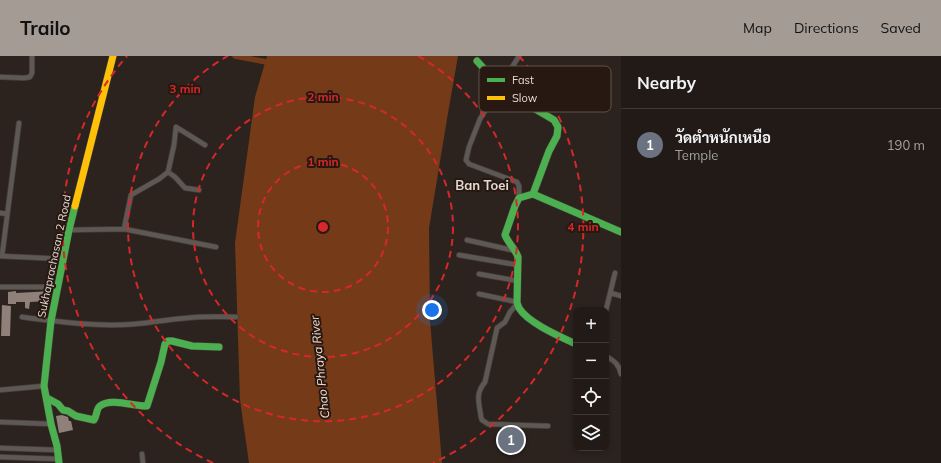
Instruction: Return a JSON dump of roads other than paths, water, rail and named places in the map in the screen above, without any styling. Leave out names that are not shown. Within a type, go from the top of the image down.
[{"type":"street","points":[[0,77],[30,77],[32,73],[32,56]]},
{"type":"street","name":"Sukhaprachasan 2 Road","points":[[59,461],[44,386],[51,321],[69,230],[113,56]]},
{"type":"street","points":[[513,66],[519,56]]},
{"type":"street","points":[[477,62],[481,66]]},
{"type":"street","points":[[484,112],[469,147],[466,160],[469,164],[517,182],[519,186],[520,198],[515,206],[505,235],[506,239],[516,251],[518,257],[517,303],[520,310],[529,318],[544,328],[574,343]]},
{"type":"street","points":[[533,194],[549,151],[557,136],[558,127],[554,120],[540,112]]},
{"type":"street","points":[[19,123],[1,256],[63,259]]},
{"type":"street","points":[[124,228],[131,195],[168,172],[176,127],[205,146]]},
{"type":"street","points":[[168,172],[185,188],[200,190]]},
{"type":"street","points":[[520,198],[533,194],[621,232]]},
{"type":"street","points":[[0,213],[6,214]]},
{"type":"street","points":[[69,230],[124,228],[216,246]]},
{"type":"street","points":[[467,240],[516,251]]},
{"type":"street","points":[[459,255],[518,265]]},
{"type":"street","points":[[607,307],[615,273]]},
{"type":"street","points":[[479,274],[518,281]]},
{"type":"street","points":[[0,287],[58,287]]},
{"type":"street","points":[[611,293],[621,296]]},
{"type":"street","points":[[478,294],[517,303]]},
{"type":"street","points":[[517,303],[505,322],[498,328],[485,382],[480,388],[479,392],[481,417],[482,420],[488,424],[548,426]]},
{"type":"street","points":[[22,317],[92,324],[135,324],[214,316],[236,317]]},
{"type":"street","points":[[47,398],[58,404],[63,410],[76,416],[94,420],[97,417],[99,407],[105,404],[114,402],[136,404],[144,407],[147,406],[165,344],[168,341],[192,346],[219,347]]},
{"type":"street","points":[[609,358],[618,364],[621,374]]},
{"type":"street","points":[[0,390],[44,386]]},
{"type":"street","points":[[0,422],[51,424]]},
{"type":"street","points":[[0,448],[57,450]]},
{"type":"street","points":[[142,454],[143,463]]},
{"type":"street","points":[[0,457],[59,461]]},
{"type":"water","name":"Chao Phraya River","points":[[267,56],[458,56],[429,228],[430,321],[442,463],[249,463],[240,400],[235,243],[255,97]]},
{"type":"waterway","points":[[235,56],[272,63]]},
{"type":"place","name":"วัดตำหนักเหนือ","points":[[511,440]]},
{"type":"district","name":"Ban Toei","points":[[482,185]]}]
